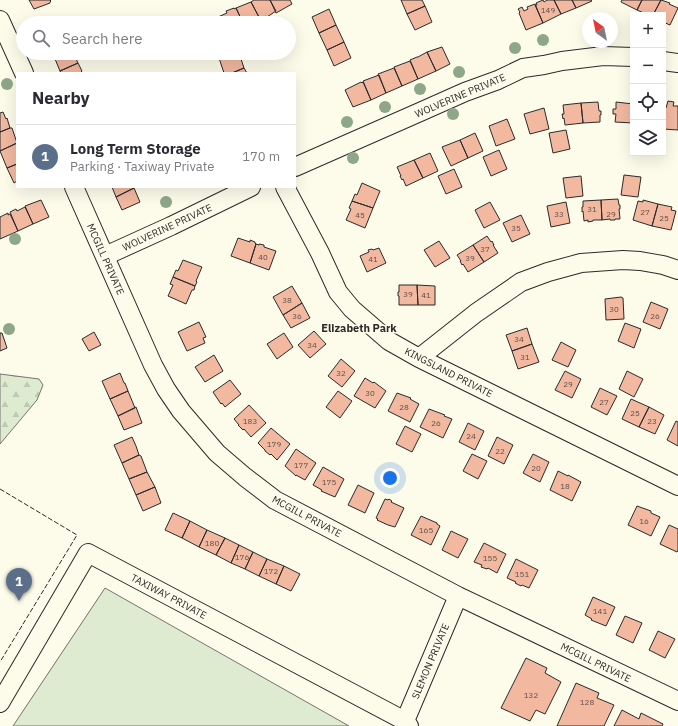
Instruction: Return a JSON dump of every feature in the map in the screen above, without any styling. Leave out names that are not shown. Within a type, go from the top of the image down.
[{"type":"street","points":[[0,20],[16,55]]},
{"type":"street","name":"WOLVERINE PRIVATE","points":[[296,167],[523,68],[603,56],[630,57]]},
{"type":"street","points":[[18,60],[24,72]]},
{"type":"street","points":[[666,61],[678,63]]},
{"type":"street","name":"MCGILL PRIVATE","points":[[74,188],[153,365],[166,389],[181,411],[217,453],[245,477],[275,500],[458,596],[678,701]]},
{"type":"street","name":"WOLVERINE PRIVATE","points":[[105,256],[250,188]]},
{"type":"street","name":"KINGSLAND PRIVATE","points":[[286,188],[320,253],[338,292],[352,309],[389,341],[419,358],[678,486]]},
{"type":"street","points":[[419,358],[476,312],[521,282],[548,272],[581,263],[623,260],[663,265],[678,270]]},
{"type":"street","name":"TAXIWAY PRIVATE","points":[[0,703],[88,553],[407,723]]},
{"type":"street","name":"SLEMON PRIVATE","points":[[407,723],[458,596]]},
{"type":"green space","points":[[0,374],[39,379],[43,385],[37,400],[0,444]]},
{"type":"green space","points":[[105,588],[349,726],[13,726]]},
{"type":"building","points":[[29,0],[51,1],[50,3],[34,9]]},
{"type":"building","points":[[254,0],[270,0],[276,11],[268,16],[258,16],[251,2]]},
{"type":"building","points":[[270,0],[290,0],[292,4],[276,13]]},
{"type":"building","points":[[401,0],[422,0],[425,6],[407,14]]},
{"type":"building","points":[[543,0],[544,2],[547,0],[554,0],[561,14],[543,23],[535,5]]},
{"type":"building","points":[[554,0],[572,0],[576,8],[561,14]]},
{"type":"building","points":[[572,0],[591,0],[592,1],[576,8]]},
{"type":"building","points":[[622,0],[642,0],[637,10],[621,2]]},
{"type":"building","points":[[642,0],[661,0],[655,12],[641,12],[637,10]]},
{"type":"building","points":[[661,0],[678,8],[670,25],[666,23],[666,12],[655,12]]},
{"type":"building","points":[[251,2],[258,16],[240,16],[236,8]]},
{"type":"building","points":[[535,4],[543,23],[526,30],[518,9],[522,7],[524,11],[528,9],[527,7]]},
{"type":"building","points":[[425,6],[432,22],[415,30],[407,14]]},
{"type":"building","points":[[236,8],[240,16],[220,16],[227,13],[226,11]]},
{"type":"building","points":[[329,9],[336,25],[319,33],[312,17]]},
{"type":"building","points":[[336,25],[344,42],[327,50],[319,33]]},
{"type":"building","points":[[344,42],[351,58],[334,66],[327,50]]},
{"type":"building","points":[[442,47],[450,64],[436,71],[427,52]]},
{"type":"building","points":[[427,52],[436,71],[418,79],[410,60]]},
{"type":"building","points":[[55,60],[76,60],[78,63],[60,71]]},
{"type":"building","points":[[220,60],[241,60],[244,68],[234,72],[224,72]]},
{"type":"building","points":[[410,61],[418,79],[402,86],[394,67]]},
{"type":"building","points":[[78,63],[82,71],[60,72]]},
{"type":"building","points":[[244,68],[246,72],[234,72]]},
{"type":"building","points":[[394,68],[402,86],[386,93],[378,74]]},
{"type":"building","points":[[379,75],[386,93],[371,100],[363,81]]},
{"type":"building","points":[[363,82],[371,100],[353,107],[345,90]]},
{"type":"building","points":[[668,101],[674,102],[673,106],[678,106],[678,130],[666,129],[666,108]]},
{"type":"building","points":[[598,102],[599,111],[601,111],[600,122],[583,123],[581,103]]},
{"type":"building","points":[[616,102],[630,104],[630,123],[615,122],[616,114],[613,114],[613,109],[616,109]]},
{"type":"building","points":[[581,103],[583,123],[565,125],[562,114],[564,114],[563,105]]},
{"type":"building","points":[[544,108],[549,129],[530,134],[524,114]]},
{"type":"building","points":[[3,112],[6,119],[7,118],[10,128],[0,132],[0,113]]},
{"type":"building","points":[[507,119],[515,139],[496,146],[489,126]]},
{"type":"building","points":[[12,128],[16,143],[0,151],[0,132]]},
{"type":"building","points":[[566,130],[570,149],[553,153],[549,133]]},
{"type":"building","points":[[475,133],[483,151],[468,158],[460,140]]},
{"type":"building","points":[[460,140],[468,158],[451,166],[442,147]]},
{"type":"building","points":[[16,143],[16,164],[7,168],[0,151]]},
{"type":"building","points":[[499,150],[507,169],[491,176],[483,157]]},
{"type":"building","points":[[430,153],[438,171],[423,178],[414,160]]},
{"type":"building","points":[[414,160],[423,178],[406,186],[397,167]]},
{"type":"building","points":[[16,164],[16,182],[14,183],[7,168]]},
{"type":"building","points":[[454,169],[462,187],[446,194],[438,176]]},
{"type":"building","points":[[624,175],[641,177],[638,197],[621,195]]},
{"type":"building","points":[[581,176],[583,196],[566,198],[563,178]]},
{"type":"building","points":[[362,183],[380,191],[373,208],[352,201],[355,194],[357,195]]},
{"type":"building","points":[[112,188],[134,188],[116,197]]},
{"type":"building","points":[[134,188],[140,202],[122,210],[116,197]]},
{"type":"building","points":[[618,199],[620,205],[620,219],[602,220],[601,200]]},
{"type":"building","points":[[41,200],[49,217],[33,224],[25,206]]},
{"type":"building","points":[[601,200],[602,220],[593,220],[588,222],[588,220],[584,221],[583,211],[582,212],[583,201]]},
{"type":"building","points":[[643,200],[658,204],[652,226],[633,220],[638,201],[643,202]]},
{"type":"building","points":[[352,201],[373,208],[365,228],[346,220],[351,209],[349,208]]},
{"type":"building","points":[[490,202],[500,220],[484,228],[475,210]]},
{"type":"building","points":[[566,202],[570,223],[551,227],[547,206]]},
{"type":"building","points":[[658,204],[672,207],[671,210],[676,211],[671,230],[652,226]]},
{"type":"building","points":[[25,207],[33,224],[18,231],[10,212],[16,209],[17,211]]},
{"type":"building","points":[[8,213],[8,215],[10,214],[18,231],[0,239],[0,217]]},
{"type":"building","points":[[521,215],[530,234],[512,242],[503,223]]},
{"type":"building","points":[[487,236],[491,242],[492,241],[498,253],[484,262],[473,245]]},
{"type":"building","points":[[238,238],[250,242],[250,240],[256,244],[250,263],[231,256]]},
{"type":"building","points":[[439,241],[450,258],[435,267],[424,250]]},
{"type":"building","points":[[256,244],[264,245],[264,247],[276,251],[269,270],[250,263]]},
{"type":"building","points":[[473,245],[484,262],[468,272],[463,264],[462,265],[457,255]]},
{"type":"building","points":[[379,248],[386,263],[367,272],[360,256],[369,252],[368,250]]},
{"type":"building","points":[[183,260],[202,267],[195,286],[173,277],[176,270],[178,271]]},
{"type":"building","points":[[173,277],[195,286],[186,304],[168,296],[173,285],[170,284]]},
{"type":"building","points":[[399,285],[417,285],[418,305],[399,305]]},
{"type":"building","points":[[417,285],[435,286],[435,305],[418,305]]},
{"type":"building","points":[[292,286],[302,303],[283,315],[273,297]]},
{"type":"building","points":[[623,298],[624,319],[606,320],[605,299]]},
{"type":"building","points":[[651,302],[668,309],[660,329],[643,322]]},
{"type":"building","points":[[302,303],[310,318],[291,328],[283,315]]},
{"type":"building","points":[[199,322],[206,337],[203,338],[205,343],[187,351],[178,332]]},
{"type":"building","points":[[625,323],[641,329],[634,348],[618,341]]},
{"type":"building","points":[[527,328],[532,344],[512,351],[506,335]]},
{"type":"building","points":[[314,331],[326,344],[310,358],[298,345]]},
{"type":"building","points":[[94,332],[101,345],[89,351],[82,339]]},
{"type":"building","points":[[0,333],[2,333],[7,348],[0,351]]},
{"type":"building","points":[[284,333],[293,347],[277,359],[267,344]]},
{"type":"building","points":[[561,342],[576,350],[568,367],[552,360]]},
{"type":"building","points":[[532,344],[539,362],[518,369],[512,351]]},
{"type":"building","points":[[214,355],[223,371],[205,382],[195,367]]},
{"type":"building","points":[[341,359],[355,371],[342,387],[328,376]]},
{"type":"building","points":[[565,371],[581,379],[572,398],[555,390]]},
{"type":"building","points":[[627,371],[643,379],[634,397],[619,389]]},
{"type":"building","points":[[120,373],[128,391],[110,399],[102,381]]},
{"type":"building","points":[[365,378],[373,383],[374,382],[386,391],[375,408],[354,396]]},
{"type":"building","points":[[230,380],[241,394],[225,407],[222,403],[221,404],[213,392]]},
{"type":"building","points":[[600,388],[617,396],[607,415],[591,407]]},
{"type":"building","points":[[128,391],[135,408],[118,416],[110,399]]},
{"type":"building","points":[[338,391],[352,401],[340,418],[326,407]]},
{"type":"building","points":[[397,393],[411,398],[410,399],[419,404],[410,422],[388,411]]},
{"type":"building","points":[[631,399],[649,407],[639,427],[622,419]]},
{"type":"building","points":[[249,405],[266,423],[251,437],[238,425],[234,419]]},
{"type":"building","points":[[136,407],[142,423],[124,430],[118,416]]},
{"type":"building","points":[[649,407],[664,415],[655,434],[639,427]]},
{"type":"building","points":[[429,409],[452,419],[443,438],[420,427]]},
{"type":"building","points":[[676,421],[678,422],[678,446],[667,440]]},
{"type":"building","points":[[468,423],[484,431],[475,450],[459,442]]},
{"type":"building","points":[[405,426],[421,434],[412,452],[396,444]]},
{"type":"building","points":[[271,428],[290,444],[277,460],[265,451],[258,443]]},
{"type":"building","points":[[132,437],[139,455],[122,463],[114,445]]},
{"type":"building","points":[[497,437],[513,445],[504,464],[488,456]]},
{"type":"building","points":[[296,449],[316,463],[305,480],[296,476],[285,466]]},
{"type":"building","points":[[472,454],[487,461],[478,479],[463,471]]},
{"type":"building","points":[[533,454],[549,462],[540,482],[523,473]]},
{"type":"building","points":[[139,455],[141,456],[147,472],[129,479],[122,463]]},
{"type":"building","points":[[323,467],[344,479],[335,497],[321,491],[322,490],[313,485]]},
{"type":"building","points":[[558,471],[581,482],[572,501],[550,490]]},
{"type":"building","points":[[147,472],[155,487],[136,495],[129,479]]},
{"type":"building","points":[[358,485],[374,493],[365,513],[348,505]]},
{"type":"building","points":[[155,487],[161,503],[143,511],[136,495]]},
{"type":"building","points":[[385,499],[389,499],[392,501],[391,502],[404,508],[395,527],[377,520],[378,519],[376,518]]},
{"type":"building","points":[[637,506],[651,511],[651,513],[660,517],[651,536],[628,525]]},
{"type":"building","points":[[173,513],[190,521],[182,538],[165,530]]},
{"type":"building","points":[[421,516],[437,523],[440,526],[431,545],[411,535]]},
{"type":"building","points":[[190,521],[207,530],[199,547],[182,538]]},
{"type":"building","points":[[669,525],[678,529],[677,552],[660,544]]},
{"type":"building","points":[[207,530],[225,538],[216,555],[199,547]]},
{"type":"building","points":[[451,531],[468,539],[458,558],[442,550]]},
{"type":"building","points":[[225,538],[239,545],[231,563],[216,555]]},
{"type":"building","points":[[484,543],[506,554],[497,573],[488,568],[481,567],[482,565],[474,562]]},
{"type":"building","points":[[239,545],[253,552],[245,569],[231,563]]},
{"type":"building","points":[[253,552],[267,559],[259,576],[245,569]]},
{"type":"building","points":[[267,559],[284,566],[276,584],[259,576]]},
{"type":"building","points":[[516,559],[538,570],[529,588],[522,585],[521,586],[507,578]]},
{"type":"building","points":[[284,566],[300,574],[291,591],[276,584]]},
{"type":"building","points":[[593,597],[615,607],[606,626],[591,620],[592,619],[585,615]]},
{"type":"building","points":[[625,616],[642,623],[633,643],[616,635]]},
{"type":"building","points":[[658,631],[675,639],[665,658],[649,650]]},
{"type":"building","points":[[526,658],[547,668],[545,673],[561,682],[545,714],[536,710],[530,721],[501,708]]},
{"type":"building","points":[[576,683],[599,693],[597,698],[614,705],[604,726],[557,726]]},
{"type":"building","points":[[622,710],[639,719],[641,713],[663,724],[662,726],[614,726]]},
{"type":"fence","points":[[0,489],[77,535],[0,662]]},
{"type":"place","name":"Long Term Storage","points":[[19,601]]},
{"type":"district","name":"Elizabeth Park","points":[[359,328]]}]
